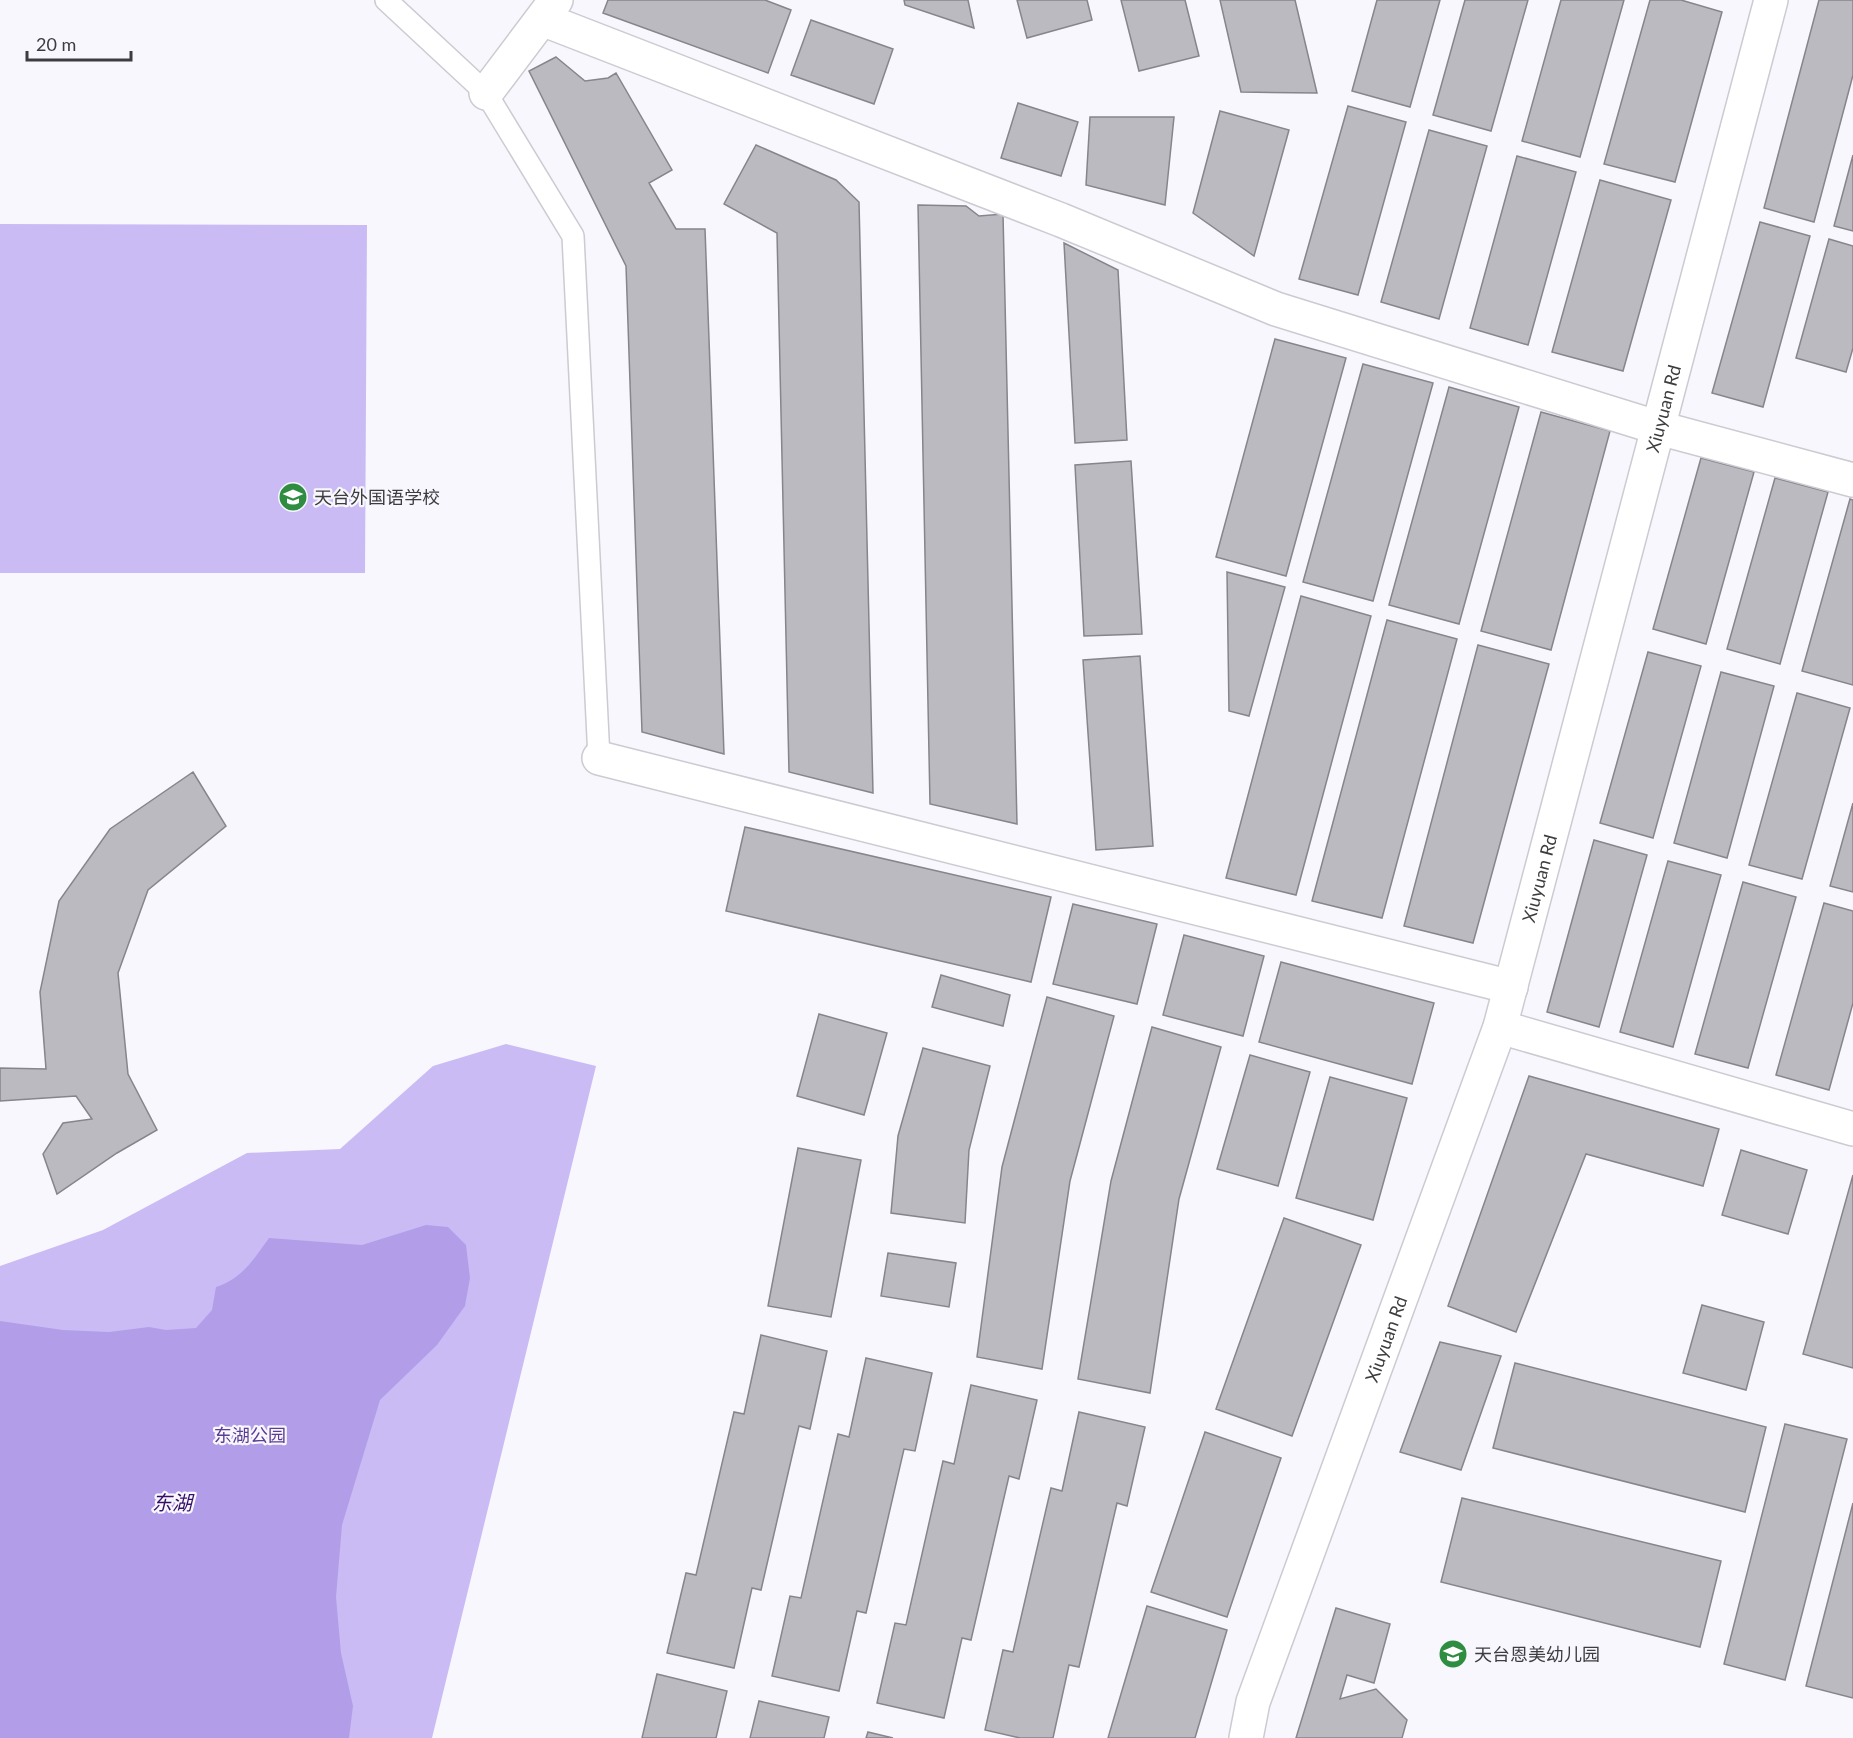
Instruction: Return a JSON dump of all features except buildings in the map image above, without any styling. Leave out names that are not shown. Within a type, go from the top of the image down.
[{"type":"street","name":"Xiuyuan Rd","points":[[1246,1738],[1253,1702],[1500,1027],[1771,0]]},
{"type":"street","points":[[486,93],[549,10],[1276,309],[1659,428],[1853,480]]},
{"type":"street","points":[[599,758],[1511,987]]},
{"type":"street","points":[[1500,1027],[1853,1129]]},
{"type":"lane","points":[[386,0],[486,93],[573,236],[599,758]]},
{"type":"green space","points":[[0,224],[367,225],[365,573],[0,573]]},
{"type":"green space","name":"东湖公园","points":[[506,1044],[596,1066],[432,1738],[0,1738],[0,1266],[103,1230],[247,1153],[340,1149],[433,1066]]},
{"type":"water","name":"东湖","points":[[426,1225],[448,1227],[466,1245],[470,1278],[465,1306],[437,1345],[380,1400],[342,1525],[336,1597],[341,1653],[353,1706],[349,1738],[0,1738],[0,1321],[63,1330],[109,1332],[149,1327],[166,1330],[196,1328],[212,1310],[216,1287],[240,1273],[269,1238],[362,1245]]},
{"type":"place","name":"天台外国语学校","points":[[293,497]]},
{"type":"place","name":"天台恩美幼儿园","points":[[1453,1654]]}]
